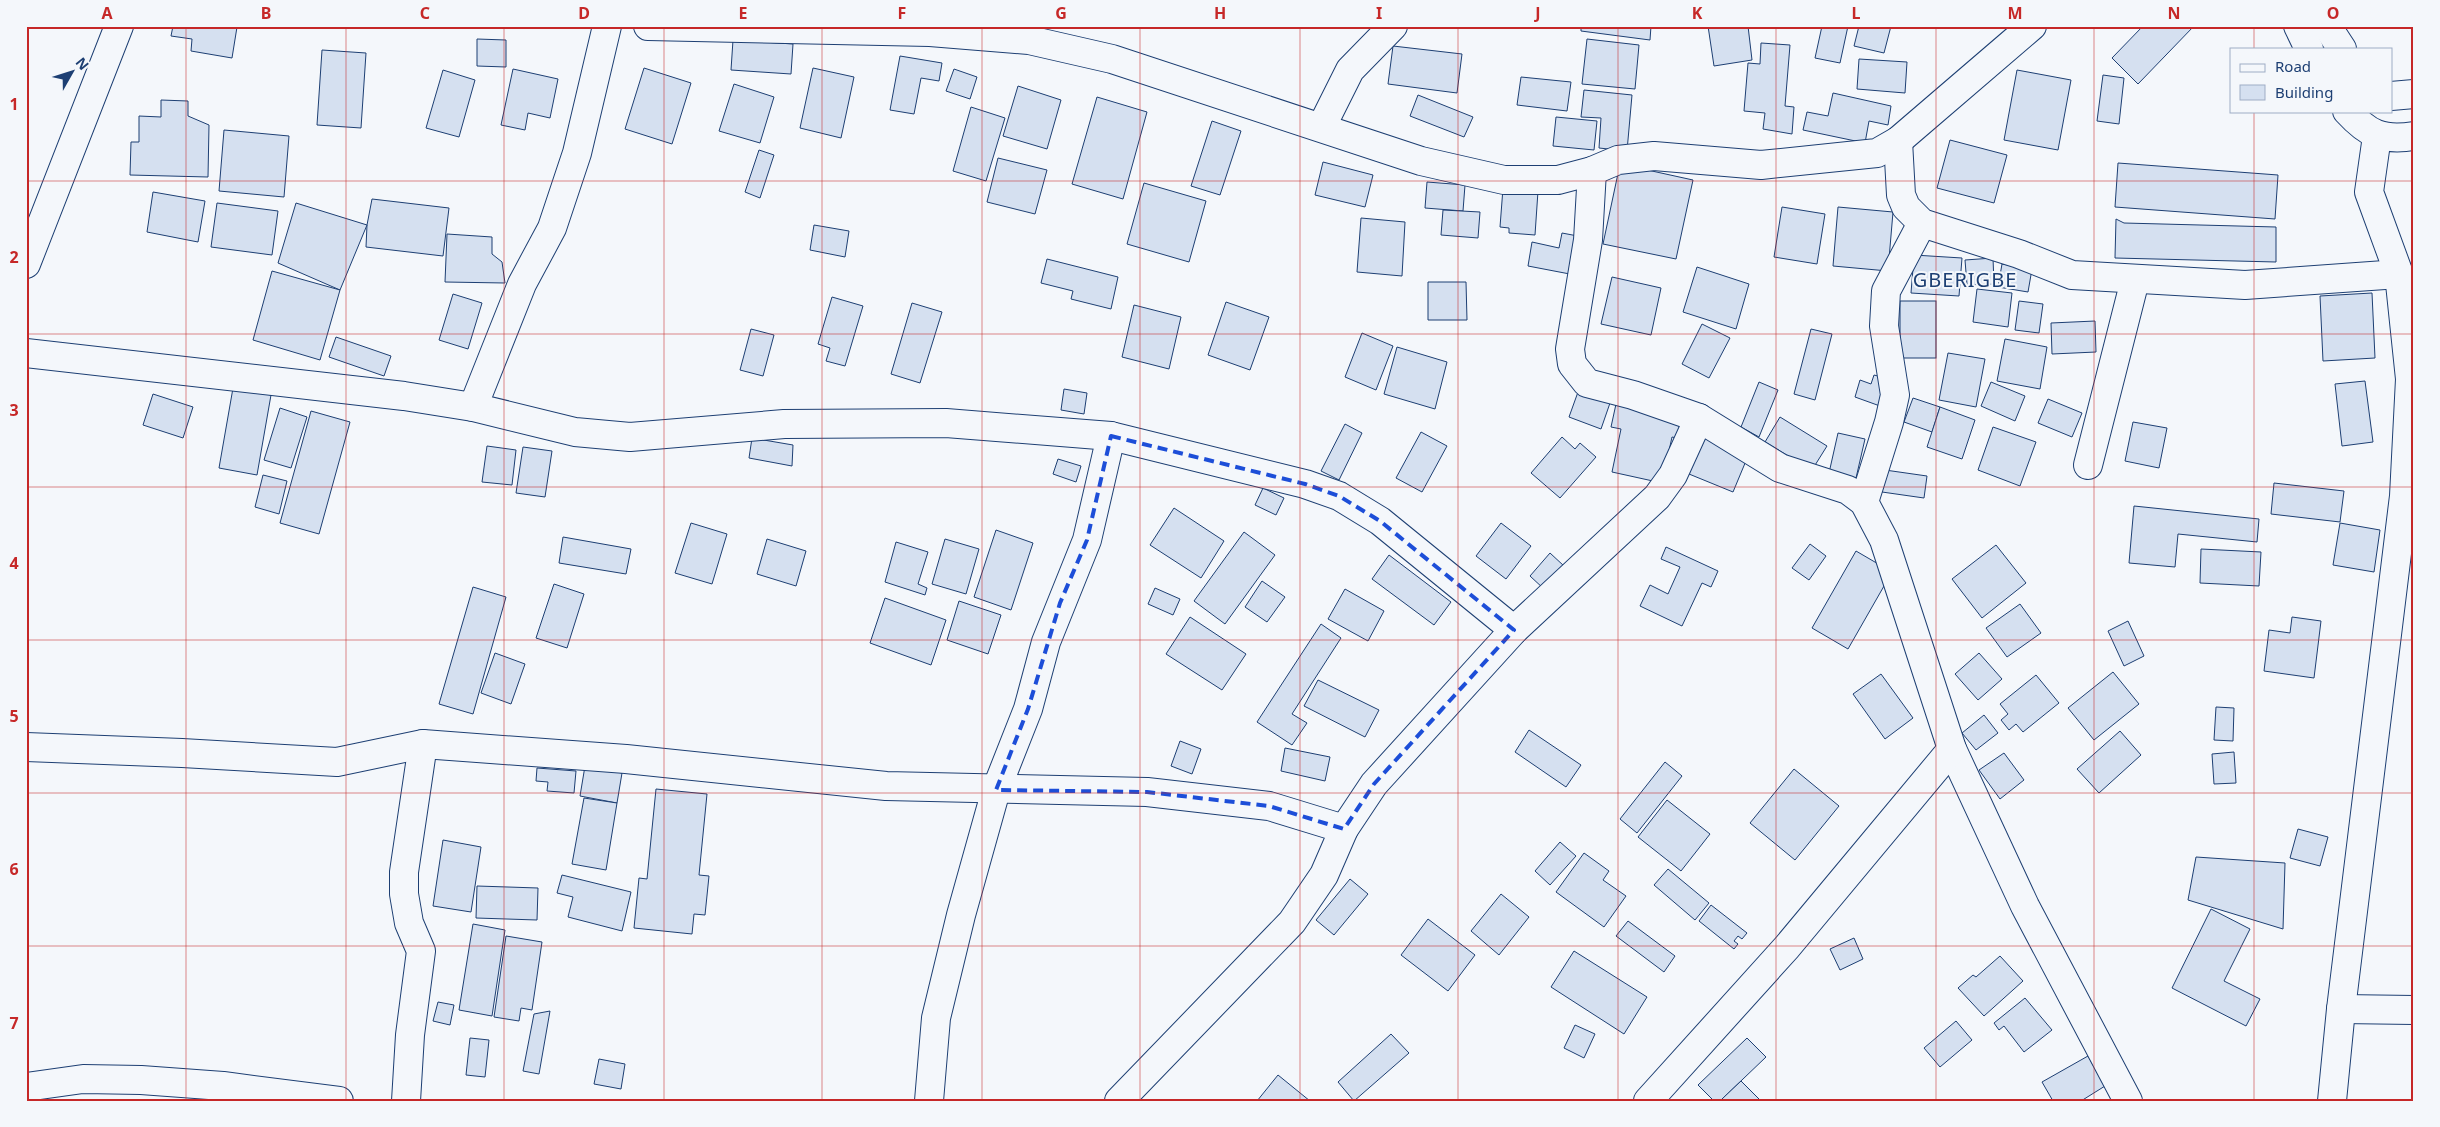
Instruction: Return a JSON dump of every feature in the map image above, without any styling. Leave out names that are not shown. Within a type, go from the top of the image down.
[{"type":"street","points":[[26,264],[119,26]]},
{"type":"street","points":[[473,407],[522,284],[552,228],[577,154],[607,26]]},
{"type":"street","points":[[648,26],[930,32],[1029,40],[1112,59],[1322,126],[1421,161],[1504,180],[1558,180],[1592,171],[1618,160],[1654,156],[1761,166],[1877,153],[1898,142],[2032,26]]},
{"type":"street","points":[[1322,126],[1350,70],[1393,26]]},
{"type":"street","points":[[2298,26],[2309,48]]},
{"type":"street","points":[[2327,26],[2341,48]]},
{"type":"street","points":[[2392,96],[2414,94]]},
{"type":"street","points":[[2348,112],[2362,128],[2377,136],[2414,136]]},
{"type":"street","points":[[2332,1101],[2341,1009],[2404,496],[2410,379],[2399,274],[2370,192],[2377,136]]},
{"type":"street","points":[[1898,142],[1901,195],[1906,207],[1922,222],[2019,254],[2072,275],[2245,285],[2399,274]]},
{"type":"street","points":[[1592,171],[1588,240],[1570,348],[1572,364],[1587,383],[1633,395],[1699,418],[1780,468],[1848,490],[1864,502],[1884,540],[1952,749],[2025,906],[2122,1098]]},
{"type":"street","points":[[1864,502],[1890,422],[1895,395],[1884,326],[1886,291],[1922,222]]},
{"type":"street","points":[[2088,465],[2135,280]]},
{"type":"street","points":[[26,353],[404,396],[473,407],[575,432],[630,437],[784,424],[946,423],[1111,436],[1304,484],[1339,496],[1380,521],[1514,630]]},
{"type":"street","points":[[1119,1101],[1292,922],[1324,875],[1344,829],[1374,784],[1514,630],[1657,497],[1672,475],[1699,418]]},
{"type":"street","points":[[929,1101],[936,1018],[961,914],[996,790],[1028,709],[1046,642],[1060,603],[1087,540],[1111,436]]},
{"type":"street","points":[[26,747],[182,752],[337,762],[423,744],[626,759],[886,786],[1147,792],[1269,806],[1344,829]]},
{"type":"street","points":[[406,1101],[410,1035],[421,951],[410,923],[404,894],[404,872],[423,744]]},
{"type":"street","points":[[1648,1101],[1786,947],[1952,749]]},
{"type":"street","points":[[2341,1009],[2414,1010]]},
{"type":"street","points":[[26,1087],[83,1079],[141,1080],[223,1086],[339,1101]]},
{"type":"highlighted area","points":[[1111,436],[1305,484],[1339,496],[1380,521],[1514,630],[1374,784],[1344,829],[1269,806],[1147,792],[996,790],[1028,709],[1060,603],[1087,540]]},
{"type":"building","points":[[173,26],[237,27],[232,58],[191,51],[192,39],[171,36]]},
{"type":"building","points":[[1581,26],[1651,26],[1650,40],[1581,31]]},
{"type":"building","points":[[1708,26],[1748,26],[1752,60],[1714,66]]},
{"type":"building","points":[[1822,26],[1848,26],[1840,63],[1815,58]]},
{"type":"building","points":[[1859,26],[1891,26],[1884,53],[1854,46]]},
{"type":"building","points":[[2143,26],[2194,26],[2138,84],[2112,58]]},
{"type":"building","points":[[477,39],[506,40],[506,67],[477,66]]},
{"type":"building","points":[[1587,39],[1639,45],[1635,89],[1582,84]]},
{"type":"building","points":[[733,40],[793,44],[791,74],[731,70]]},
{"type":"building","points":[[1761,43],[1790,45],[1785,106],[1794,107],[1792,134],[1763,129],[1765,113],[1744,111],[1748,63],[1760,64]]},
{"type":"building","points":[[1393,46],[1462,54],[1457,93],[1388,84]]},
{"type":"building","points":[[322,50],[366,53],[361,128],[317,125]]},
{"type":"building","points":[[900,56],[942,63],[939,81],[921,78],[914,114],[890,110]]},
{"type":"building","points":[[1859,59],[1907,62],[1905,93],[1857,89]]},
{"type":"building","points":[[644,68],[691,83],[672,144],[625,129]]},
{"type":"building","points":[[813,68],[854,77],[841,138],[800,128]]},
{"type":"building","points":[[513,69],[558,79],[550,118],[528,113],[525,130],[501,125]]},
{"type":"building","points":[[954,69],[977,77],[970,99],[946,91]]},
{"type":"building","points":[[443,70],[475,80],[459,137],[426,128]]},
{"type":"building","points":[[2017,70],[2071,80],[2058,150],[2004,140]]},
{"type":"building","points":[[2103,75],[2124,78],[2119,124],[2097,121]]},
{"type":"building","points":[[1521,77],[1571,82],[1567,111],[1517,105]]},
{"type":"building","points":[[734,84],[774,97],[760,143],[719,131]]},
{"type":"building","points":[[1018,86],[1061,100],[1047,149],[1003,136]]},
{"type":"building","points":[[1584,90],[1632,95],[1627,151],[1599,148],[1601,118],[1581,117]]},
{"type":"building","points":[[1833,93],[1891,106],[1888,125],[1869,121],[1865,143],[1803,130],[1807,112],[1828,116]]},
{"type":"building","points":[[1418,95],[1473,117],[1464,137],[1410,116]]},
{"type":"building","points":[[1097,97],[1147,112],[1123,199],[1072,184]]},
{"type":"building","points":[[161,100],[188,101],[188,116],[209,125],[208,177],[130,175],[131,142],[139,142],[139,116],[161,117]]},
{"type":"building","points":[[971,107],[1005,118],[986,181],[953,171]]},
{"type":"building","points":[[1556,117],[1597,121],[1594,150],[1553,146]]},
{"type":"building","points":[[1212,121],[1241,131],[1220,195],[1191,186]]},
{"type":"building","points":[[224,130],[289,136],[284,197],[219,191]]},
{"type":"building","points":[[1950,140],[2007,155],[1994,203],[1937,188]]},
{"type":"building","points":[[759,150],[774,155],[760,198],[745,192]]},
{"type":"building","points":[[998,158],[1047,170],[1035,214],[987,202]]},
{"type":"building","points":[[1323,162],[1373,175],[1365,207],[1315,195]]},
{"type":"building","points":[[2118,163],[2278,175],[2275,219],[2115,207]]},
{"type":"building","points":[[1620,164],[1693,180],[1676,259],[1603,244]]},
{"type":"building","points":[[1427,182],[1465,185],[1463,211],[1425,208]]},
{"type":"building","points":[[1144,183],[1206,201],[1189,262],[1127,244]]},
{"type":"building","points":[[1503,188],[1538,191],[1535,235],[1509,233],[1509,228],[1500,227]]},
{"type":"building","points":[[153,192],[205,201],[198,242],[147,232]]},
{"type":"building","points":[[372,199],[449,208],[443,256],[366,247],[367,225]]},
{"type":"building","points":[[217,203],[278,211],[272,255],[211,247]]},
{"type":"building","points":[[296,203],[367,225],[340,290],[278,263]]},
{"type":"building","points":[[1782,207],[1825,214],[1817,264],[1774,257]]},
{"type":"building","points":[[1838,207],[1893,212],[1888,271],[1833,266]]},
{"type":"building","points":[[1443,210],[1480,212],[1478,238],[1441,235]]},
{"type":"building","points":[[1361,218],[1405,222],[1402,276],[1357,272]]},
{"type":"building","points":[[2116,219],[2124,223],[2276,227],[2276,262],[2115,258]]},
{"type":"building","points":[[814,225],[849,231],[845,257],[810,250]]},
{"type":"building","points":[[1562,233],[1583,237],[1575,275],[1528,266],[1532,242],[1559,248]]},
{"type":"building","points":[[447,234],[492,237],[492,254],[502,262],[505,283],[445,282]]},
{"type":"building","points":[[1914,255],[1962,258],[1959,296],[1911,293]]},
{"type":"building","points":[[1993,258],[1994,284],[1967,285],[1965,260]]},
{"type":"building","points":[[1047,259],[1118,277],[1111,309],[1071,299],[1073,291],[1041,283]]},
{"type":"building","points":[[2002,264],[2032,269],[2028,292],[1998,287]]},
{"type":"building","points":[[1697,267],[1749,284],[1736,329],[1683,312]]},
{"type":"building","points":[[272,271],[340,290],[320,360],[253,340]]},
{"type":"building","points":[[1612,277],[1661,288],[1651,335],[1601,324]]},
{"type":"building","points":[[1428,282],[1466,282],[1467,320],[1428,320]]},
{"type":"building","points":[[1977,289],[2012,293],[2008,327],[1973,322]]},
{"type":"building","points":[[2372,293],[2375,358],[2323,361],[2320,296]]},
{"type":"building","points":[[453,294],[482,303],[468,349],[439,340]]},
{"type":"building","points":[[832,297],[863,306],[845,366],[826,361],[830,348],[818,344]]},
{"type":"building","points":[[1900,301],[1936,301],[1936,358],[1900,358]]},
{"type":"building","points":[[2019,301],[2043,304],[2039,333],[2015,330]]},
{"type":"building","points":[[1226,302],[1269,317],[1250,370],[1208,355]]},
{"type":"building","points":[[912,303],[942,312],[920,383],[891,374]]},
{"type":"building","points":[[1134,305],[1181,317],[1169,369],[1122,357]]},
{"type":"building","points":[[2095,321],[2096,352],[2052,354],[2051,323]]},
{"type":"building","points":[[1702,324],[1730,338],[1709,378],[1682,364]]},
{"type":"building","points":[[751,329],[774,335],[763,376],[740,370]]},
{"type":"building","points":[[1811,329],[1832,334],[1815,400],[1794,394]]},
{"type":"building","points":[[1362,333],[1393,346],[1376,390],[1345,377]]},
{"type":"building","points":[[336,337],[391,356],[384,376],[329,357]]},
{"type":"building","points":[[2005,339],[2047,347],[2040,389],[1997,381]]},
{"type":"building","points":[[1397,347],[1447,362],[1435,409],[1384,394]]},
{"type":"building","points":[[1948,353],[1985,359],[1976,407],[1939,400]]},
{"type":"building","points":[[1874,375],[1889,379],[1880,406],[1855,397],[1860,380],[1871,384]]},
{"type":"building","points":[[2365,381],[2373,442],[2342,446],[2335,384]]},
{"type":"building","points":[[1759,382],[1778,390],[1759,437],[1741,427]]},
{"type":"building","points":[[1991,382],[2025,396],[2015,421],[1981,406]]},
{"type":"building","points":[[233,388],[271,395],[257,475],[219,468]]},
{"type":"building","points":[[1064,389],[1087,393],[1084,414],[1061,410]]},
{"type":"building","points":[[1578,392],[1610,403],[1601,429],[1569,417]]},
{"type":"building","points":[[153,394],[193,407],[183,438],[143,425]]},
{"type":"building","points":[[1913,398],[1940,407],[1932,432],[1904,422]]},
{"type":"building","points":[[2048,399],[2082,413],[2072,437],[2038,423]]},
{"type":"building","points":[[1616,404],[1685,420],[1681,439],[1672,437],[1662,483],[1612,472],[1621,429],[1611,427]]},
{"type":"building","points":[[1940,407],[1975,420],[1962,459],[1927,447]]},
{"type":"building","points":[[280,408],[307,417],[291,468],[264,460]]},
{"type":"building","points":[[311,411],[350,422],[319,534],[280,523]]},
{"type":"building","points":[[1780,417],[1827,446],[1812,470],[1765,442]]},
{"type":"building","points":[[2133,422],[2167,428],[2159,468],[2125,461]]},
{"type":"building","points":[[1345,424],[1362,433],[1339,480],[1321,471]]},
{"type":"building","points":[[1993,427],[2036,442],[2020,486],[1978,470]]},
{"type":"building","points":[[1421,432],[1447,446],[1422,492],[1396,478]]},
{"type":"building","points":[[1838,433],[1865,439],[1856,478],[1829,473]]},
{"type":"building","points":[[1562,437],[1575,449],[1580,443],[1596,457],[1560,498],[1531,473]]},
{"type":"building","points":[[752,438],[793,445],[792,466],[749,458]]},
{"type":"building","points":[[1704,438],[1748,456],[1733,492],[1689,474]]},
{"type":"building","points":[[487,446],[516,450],[512,485],[482,482]]},
{"type":"building","points":[[523,447],[552,451],[545,497],[516,493]]},
{"type":"building","points":[[1058,459],[1081,466],[1076,482],[1053,474]]},
{"type":"building","points":[[1885,470],[1927,476],[1924,498],[1882,492]]},
{"type":"building","points":[[263,475],[287,481],[279,514],[255,507]]},
{"type":"building","points":[[2274,483],[2344,491],[2340,522],[2271,514]]},
{"type":"building","points":[[1263,488],[1284,498],[1276,515],[1255,505]]},
{"type":"building","points":[[2134,506],[2259,519],[2257,542],[2178,534],[2175,567],[2129,563]]},
{"type":"building","points":[[1174,508],[1224,541],[1201,578],[1150,545]]},
{"type":"building","points":[[691,523],[727,534],[712,584],[675,573]]},
{"type":"building","points":[[1501,523],[1531,546],[1506,579],[1476,556]]},
{"type":"building","points":[[2340,523],[2380,530],[2374,572],[2333,565]]},
{"type":"building","points":[[996,530],[1033,543],[1011,610],[974,597]]},
{"type":"building","points":[[1244,532],[1275,555],[1225,624],[1194,601]]},
{"type":"building","points":[[563,537],[631,549],[626,574],[559,563]]},
{"type":"building","points":[[767,539],[806,551],[796,586],[757,574]]},
{"type":"building","points":[[945,539],[979,549],[966,594],[932,584]]},
{"type":"building","points":[[896,542],[928,552],[918,584],[927,588],[925,595],[885,582]]},
{"type":"building","points":[[1810,544],[1826,556],[1809,580],[1792,568]]},
{"type":"building","points":[[1996,545],[2026,583],[1982,618],[1952,579]]},
{"type":"building","points":[[1666,547],[1718,571],[1711,587],[1702,583],[1682,626],[1640,606],[1650,585],[1668,594],[1680,567],[1661,559]]},
{"type":"building","points":[[2201,549],[2261,552],[2259,586],[2200,583]]},
{"type":"building","points":[[1856,551],[1892,572],[1848,649],[1812,628]]},
{"type":"building","points":[[1550,553],[1564,566],[1544,589],[1530,576]]},
{"type":"building","points":[[1389,555],[1451,602],[1434,625],[1372,579]]},
{"type":"building","points":[[1262,581],[1285,597],[1267,622],[1245,607]]},
{"type":"building","points":[[554,584],[584,594],[567,648],[536,638]]},
{"type":"building","points":[[473,587],[506,597],[473,714],[439,704]]},
{"type":"building","points":[[1155,588],[1180,599],[1173,615],[1148,604]]},
{"type":"building","points":[[1345,589],[1384,611],[1368,641],[1328,619]]},
{"type":"building","points":[[885,598],[946,620],[931,665],[870,643]]},
{"type":"building","points":[[959,601],[1001,615],[988,654],[947,640]]},
{"type":"building","points":[[2020,604],[2041,633],[2007,657],[1986,628]]},
{"type":"building","points":[[1190,617],[1246,654],[1222,690],[1166,654]]},
{"type":"building","points":[[2292,617],[2321,621],[2314,678],[2264,671],[2269,630],[2290,633]]},
{"type":"building","points":[[2128,621],[2144,656],[2124,666],[2108,631]]},
{"type":"building","points":[[1321,624],[1341,638],[1292,714],[1307,723],[1292,745],[1257,722]]},
{"type":"building","points":[[495,653],[525,664],[511,704],[481,693]]},
{"type":"building","points":[[1979,653],[2002,679],[1978,700],[1955,674]]},
{"type":"building","points":[[2113,672],[2139,704],[2094,740],[2068,708]]},
{"type":"building","points":[[1881,674],[1913,718],[1885,739],[1853,694]]},
{"type":"building","points":[[2036,675],[2059,703],[2023,732],[2016,724],[2009,730],[2001,720],[2008,714],[2000,704]]},
{"type":"building","points":[[1318,680],[1379,710],[1365,737],[1304,706]]},
{"type":"building","points":[[2216,707],[2234,708],[2233,741],[2214,740]]},
{"type":"building","points":[[1984,715],[1998,733],[1976,750],[1962,733]]},
{"type":"building","points":[[1529,730],[1581,765],[1566,787],[1515,752]]},
{"type":"building","points":[[2120,731],[2141,755],[2099,793],[2077,769]]},
{"type":"building","points":[[1180,741],[1201,749],[1192,774],[1171,766]]},
{"type":"building","points":[[1285,748],[1330,757],[1325,781],[1281,771]]},
{"type":"building","points":[[2234,752],[2236,783],[2214,784],[2212,754]]},
{"type":"building","points":[[2004,753],[2024,780],[2000,799],[1979,770]]},
{"type":"building","points":[[1665,762],[1682,776],[1637,833],[1620,819]]},
{"type":"building","points":[[585,766],[622,773],[617,803],[580,796]]},
{"type":"building","points":[[537,768],[576,771],[574,793],[547,791],[548,782],[536,781]]},
{"type":"building","points":[[1794,769],[1839,806],[1795,860],[1750,823]]},
{"type":"building","points":[[656,789],[707,794],[699,875],[709,876],[705,915],[694,914],[692,934],[634,928],[639,878],[647,879]]},
{"type":"building","points":[[584,798],[617,803],[606,870],[572,864]]},
{"type":"building","points":[[1667,800],[1710,834],[1681,871],[1638,837]]},
{"type":"building","points":[[2298,829],[2328,837],[2320,866],[2290,858]]},
{"type":"building","points":[[443,840],[481,847],[471,912],[433,906]]},
{"type":"building","points":[[1560,842],[1576,856],[1550,885],[1535,871]]},
{"type":"building","points":[[1584,853],[1609,871],[1603,880],[1626,896],[1604,927],[1556,892]]},
{"type":"building","points":[[2196,857],[2285,863],[2283,929],[2188,900]]},
{"type":"building","points":[[1668,869],[1709,903],[1695,920],[1654,885]]},
{"type":"building","points":[[562,875],[631,892],[622,931],[568,917],[573,897],[557,893]]},
{"type":"building","points":[[1350,879],[1368,894],[1334,935],[1316,920]]},
{"type":"building","points":[[477,886],[538,888],[537,920],[476,918]]},
{"type":"building","points":[[1501,894],[1529,917],[1499,955],[1471,931]]},
{"type":"building","points":[[1711,905],[1747,933],[1742,939],[1738,936],[1734,941],[1738,944],[1734,949],[1699,921]]},
{"type":"building","points":[[2211,909],[2250,929],[2224,981],[2260,999],[2246,1026],[2172,988]]},
{"type":"building","points":[[1428,919],[1475,955],[1448,991],[1401,955]]},
{"type":"building","points":[[1628,921],[1675,956],[1664,972],[1616,936]]},
{"type":"building","points":[[473,924],[505,930],[492,1016],[459,1010]]},
{"type":"building","points":[[506,936],[542,942],[532,1010],[521,1008],[519,1021],[494,1017]]},
{"type":"building","points":[[1854,938],[1863,959],[1840,970],[1830,949]]},
{"type":"building","points":[[1574,951],[1647,997],[1624,1034],[1551,987]]},
{"type":"building","points":[[2000,956],[2023,981],[1984,1016],[1958,988],[1973,975],[1976,977]]},
{"type":"building","points":[[2025,998],[2052,1030],[2024,1052],[2004,1026],[1999,1030],[1994,1023]]},
{"type":"building","points":[[438,1002],[454,1005],[450,1025],[433,1021]]},
{"type":"building","points":[[550,1011],[539,1074],[523,1071],[534,1014]]},
{"type":"building","points":[[1956,1021],[1972,1040],[1940,1067],[1924,1048]]},
{"type":"building","points":[[1575,1025],[1595,1034],[1584,1058],[1564,1048]]},
{"type":"building","points":[[1391,1034],[1409,1053],[1354,1101],[1338,1082]]},
{"type":"building","points":[[470,1038],[489,1040],[485,1077],[466,1075]]},
{"type":"building","points":[[1747,1038],[1766,1057],[1720,1101],[1714,1101],[1698,1085]]},
{"type":"building","points":[[2088,1056],[2105,1086],[2081,1101],[2053,1101],[2042,1082]]},
{"type":"building","points":[[599,1059],[625,1064],[621,1089],[594,1084]]},
{"type":"building","points":[[1278,1075],[1310,1101],[1257,1101]]},
{"type":"building","points":[[1741,1081],[1761,1101],[1724,1101],[1722,1099]]},
{"type":"district","name":"GBERIGBE","points":[[1965,280]]}]
